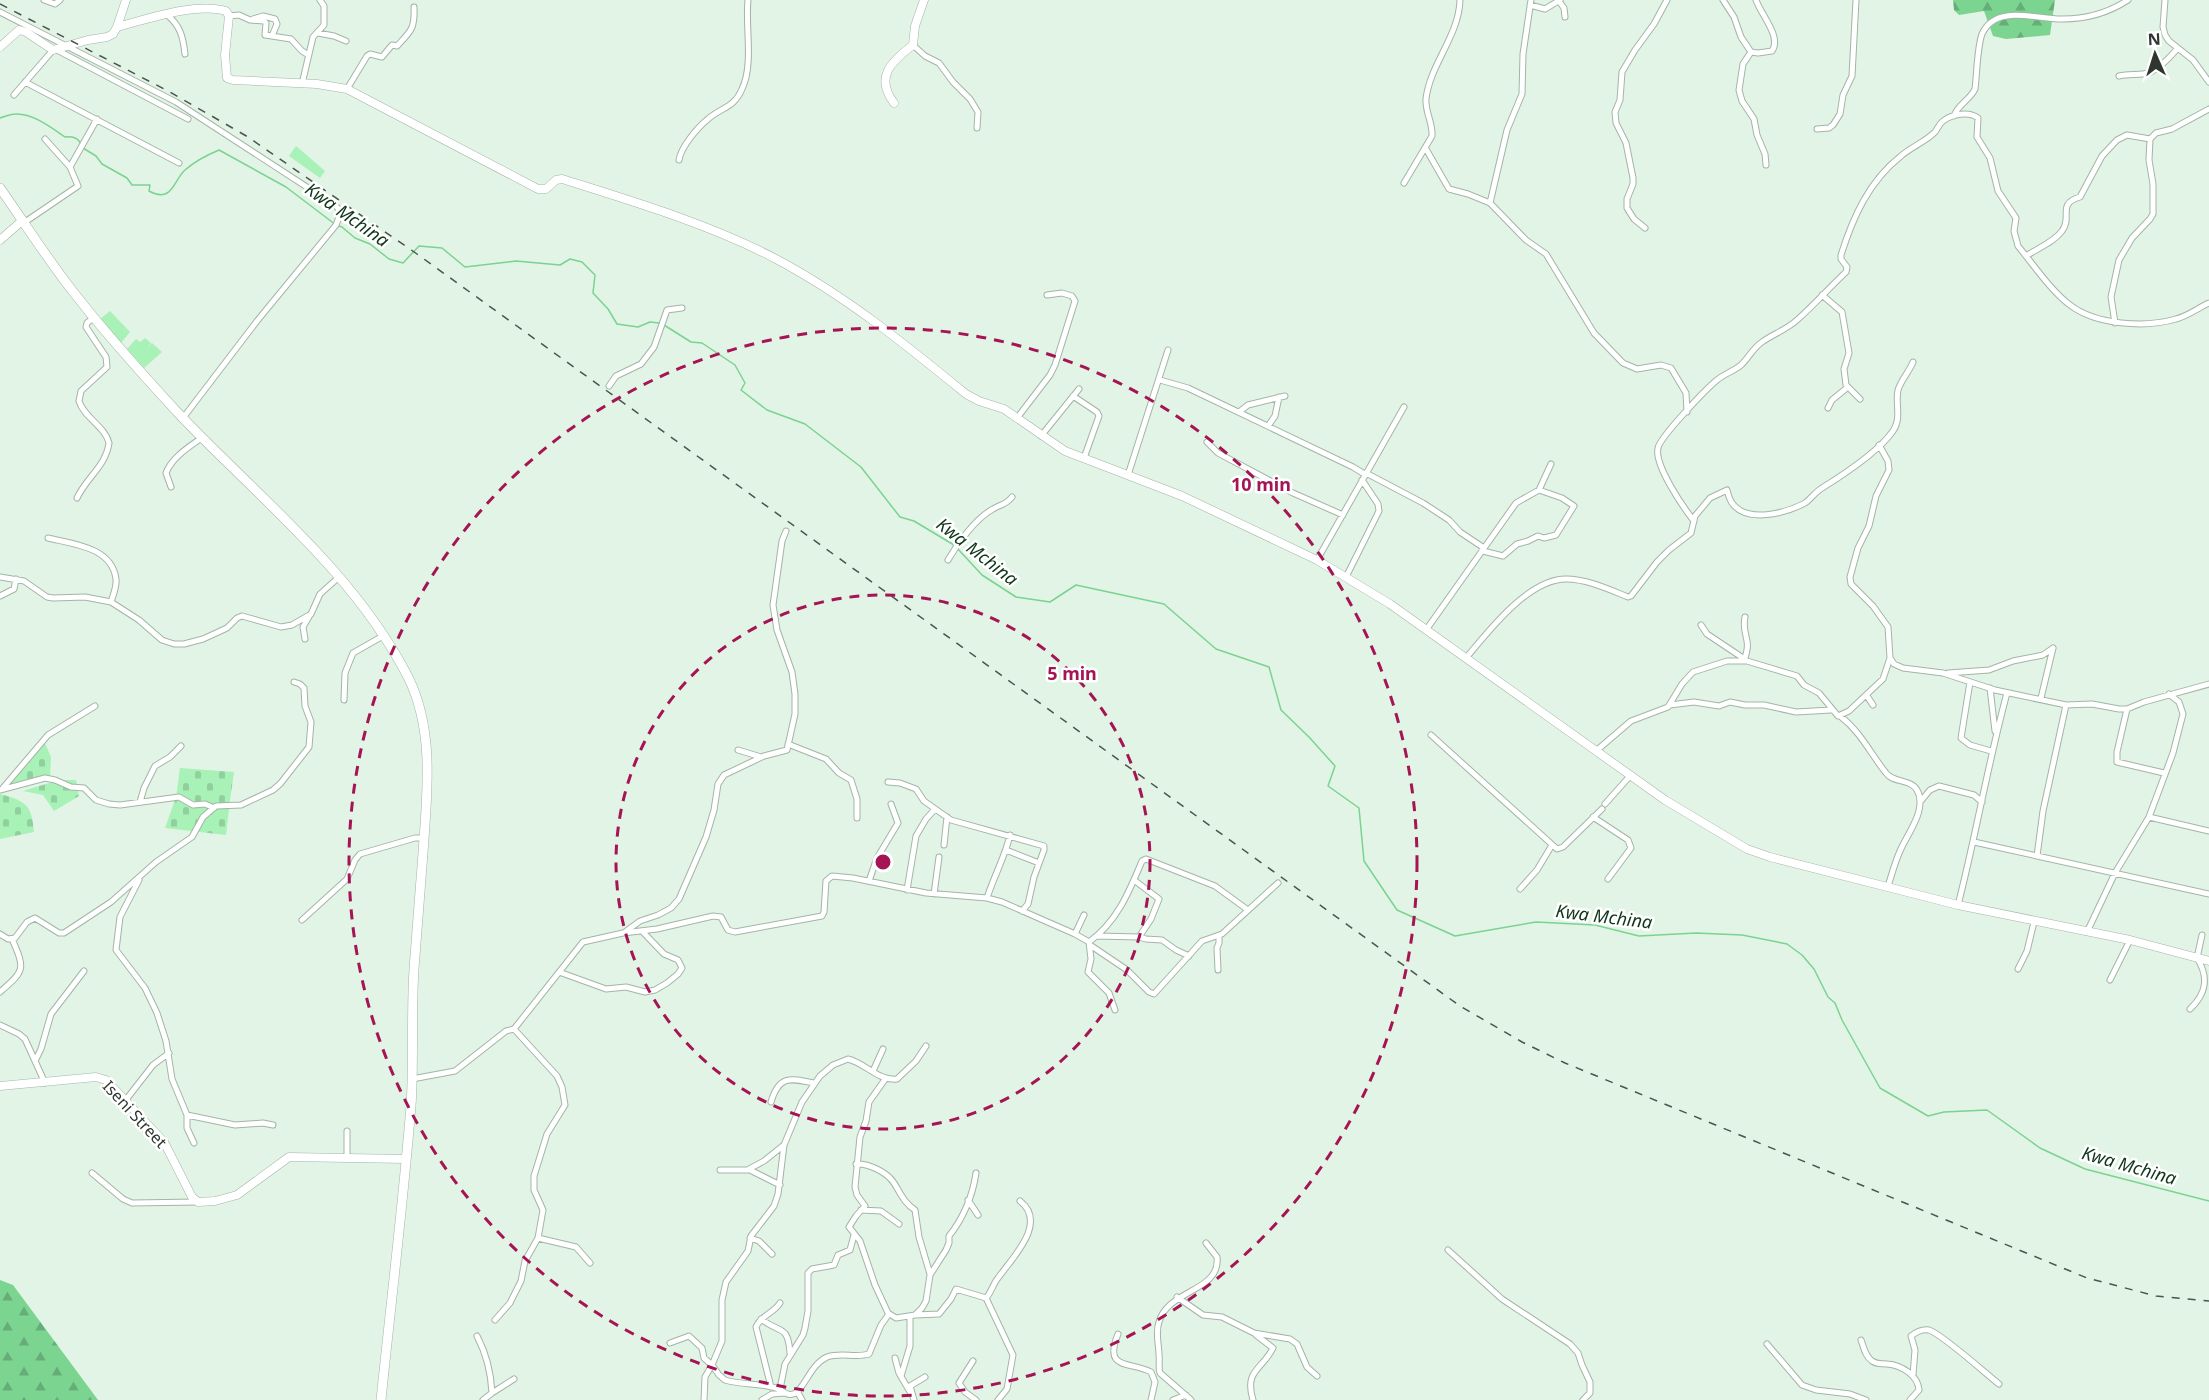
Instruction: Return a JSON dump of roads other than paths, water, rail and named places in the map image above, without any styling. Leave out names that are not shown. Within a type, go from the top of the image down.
[{"type":"highway","points":[[0,189],[69,287],[142,374],[183,418],[278,511],[339,577],[383,636],[416,696],[423,723],[428,772],[414,974],[412,1079],[381,1400]]},
{"type":"street","points":[[44,0],[55,4],[60,0]]},
{"type":"street","points":[[14,95],[54,50],[111,35],[117,27],[126,0]]},
{"type":"street","points":[[302,84],[307,54],[316,32],[323,27],[325,21],[324,6],[320,0]]},
{"type":"street","points":[[679,160],[682,147],[708,119],[731,105],[744,86],[748,50],[748,0]]},
{"type":"street","points":[[913,45],[915,26],[924,0]]},
{"type":"street","points":[[1404,183],[1432,136],[1427,109],[1428,92],[1456,24],[1460,0]]},
{"type":"street","points":[[1490,203],[1507,130],[1522,94],[1523,54],[1530,2],[1545,9],[1560,0],[1565,17]]},
{"type":"street","points":[[1645,228],[1634,219],[1627,207],[1627,199],[1634,184],[1626,143],[1616,123],[1615,112],[1620,100],[1623,72],[1635,50],[1654,24],[1666,0]]},
{"type":"street","points":[[1723,0],[1734,17],[1741,37],[1751,51],[1753,53],[1772,51],[1776,44],[1770,26],[1756,0]]},
{"type":"street","points":[[1817,129],[1829,128],[1833,125],[1840,114],[1843,95],[1852,76],[1856,0]]},
{"type":"street","points":[[1954,116],[1975,89],[1982,36],[1990,25],[2010,15],[2065,20],[2104,13],[2128,0]]},
{"type":"street","points":[[2164,0],[2165,35],[2193,60],[2209,82]]},
{"type":"street","points":[[347,89],[367,56],[370,54],[382,57],[392,45],[397,46],[409,34],[414,22],[414,7]]},
{"type":"street","points":[[117,27],[166,14],[194,10],[226,11],[229,16],[225,62],[227,78],[347,89],[538,189],[546,189],[556,180],[562,179],[694,224],[762,252],[854,306],[966,394],[1004,409],[1065,451],[1182,496],[1317,560],[1346,577],[1466,658],[1630,776],[1695,819],[1748,849],[1770,858],[1958,905],[2130,940],[2209,961]]},
{"type":"street","points":[[0,12],[190,111],[336,206],[341,212],[336,225],[257,321],[183,418]]},
{"type":"street","points":[[166,14],[180,30],[185,54]]},
{"type":"street","points":[[229,16],[239,15],[248,20],[264,21],[266,24],[264,33],[294,40],[307,54]]},
{"type":"street","points":[[248,20],[263,16],[275,19],[277,24],[272,36]]},
{"type":"street","points":[[0,47],[19,30],[188,118]]},
{"type":"street","points":[[316,32],[346,41]]},
{"type":"street","points":[[894,103],[885,88],[885,76],[902,52],[913,45]]},
{"type":"street","points":[[913,45],[925,56],[939,63],[970,99],[978,112],[977,128]]},
{"type":"street","points":[[2120,76],[2131,73],[2147,74],[2178,48]]},
{"type":"street","points":[[1751,51],[1743,64],[1739,90],[1742,101],[1754,119],[1756,135],[1765,154],[1766,165]]},
{"type":"street","points":[[25,82],[97,119],[139,144],[179,163]]},
{"type":"street","points":[[2115,323],[2111,297],[2118,260],[2132,238],[2153,214],[2149,160],[2150,139],[2156,133],[2172,129],[2208,109],[2209,119]]},
{"type":"street","points":[[1694,521],[1667,479],[1657,453],[1662,437],[1719,378],[1742,365],[1751,351],[1763,341],[1780,333],[1796,321],[1846,272],[1847,267],[1841,255],[1856,214],[1869,192],[1883,172],[1902,154],[1919,145],[1945,119],[1965,114],[1978,118],[1977,137],[1989,158],[1998,191],[2016,218],[2015,240],[2069,305],[2088,316],[2129,324],[2175,319],[2209,303]]},
{"type":"street","points":[[69,167],[97,119]]},
{"type":"street","points":[[2026,256],[2061,233],[2065,227],[2067,204],[2080,197],[2102,156],[2117,140],[2127,135],[2150,139]]},
{"type":"street","points":[[0,240],[24,221],[78,186],[69,167],[45,139]]},
{"type":"street","points":[[1426,149],[1449,189],[1490,203],[1526,240],[1546,254],[1594,333],[1616,357],[1632,368],[1661,365],[1671,368],[1686,393],[1687,412]]},
{"type":"street","points":[[1017,418],[1050,375],[1075,301],[1072,296],[1062,293],[1047,295]]},
{"type":"street","points":[[1821,295],[1838,307],[1843,316],[1848,347],[1844,369],[1848,387],[1860,399]]},
{"type":"street","points":[[609,386],[616,376],[641,364],[646,354],[650,353],[667,310],[682,308]]},
{"type":"street","points":[[77,498],[84,484],[99,468],[109,447],[108,437],[83,410],[79,401],[81,391],[107,367],[106,357],[87,327],[87,323],[94,317]]},
{"type":"street","points":[[1128,475],[1168,350]]},
{"type":"street","points":[[1466,658],[1506,613],[1542,585],[1564,579],[1597,585],[1628,597],[1631,596],[1657,562],[1691,533],[1695,516],[1710,498],[1727,490],[1732,504],[1744,513],[1763,516],[1806,503],[1818,490],[1841,477],[1879,445],[1896,427],[1899,390],[1913,362]]},
{"type":"street","points":[[1160,380],[1188,388],[1353,466],[1365,476],[1423,503],[1449,520],[1460,532],[1484,550],[1503,556],[1517,544],[1538,536],[1544,538],[1556,536],[1574,509],[1574,506],[1562,498],[1539,490]]},
{"type":"street","points":[[1828,408],[1829,403],[1848,387]]},
{"type":"street","points":[[1041,436],[1079,389]]},
{"type":"street","points":[[1073,396],[1097,412],[1099,416],[1084,458]]},
{"type":"street","points":[[1239,412],[1248,405],[1282,397],[1275,416],[1268,426]]},
{"type":"street","points":[[1317,560],[1404,407]]},
{"type":"street","points":[[171,487],[166,473],[169,465],[203,437]]},
{"type":"street","points":[[1207,442],[1218,453],[1293,493],[1342,515]]},
{"type":"street","points":[[1840,716],[1867,696],[1886,676],[1890,658],[1888,627],[1873,606],[1851,584],[1850,578],[1852,562],[1869,526],[1876,496],[1890,470],[1879,445]]},
{"type":"street","points":[[1426,630],[1516,503],[1539,490],[1551,464]]},
{"type":"street","points":[[1346,577],[1379,511],[1365,476]]},
{"type":"street","points":[[948,560],[956,546],[978,522],[993,509],[1005,506],[1012,497]]},
{"type":"street","points":[[623,933],[640,921],[664,913],[676,904],[706,837],[719,781],[727,772],[761,758],[785,752],[795,714],[795,694],[792,672],[777,630],[773,605],[782,541],[786,531]]},
{"type":"street","points":[[48,538],[92,549],[104,557],[116,577],[111,602]]},
{"type":"street","points":[[0,577],[24,581],[47,597],[85,597],[111,602],[139,620],[162,640],[174,644],[203,639],[227,628],[238,617],[254,618],[285,627],[311,614]]},
{"type":"street","points":[[305,639],[303,627],[320,594],[339,577]]},
{"type":"street","points":[[0,596],[14,589],[16,579]]},
{"type":"street","points":[[1745,617],[1743,629],[1749,643],[1746,660]]},
{"type":"street","points":[[1701,625],[1707,634],[1746,660],[1798,676],[1804,685],[1817,691],[1836,715],[1840,716],[1863,738],[1889,778],[1915,788],[1920,802]]},
{"type":"street","points":[[344,700],[345,673],[351,656],[355,651],[383,636]]},
{"type":"street","points":[[1943,673],[1989,670],[2013,661],[2043,655],[2053,648],[2041,698]]},
{"type":"street","points":[[1890,658],[1899,667],[1943,673],[2007,693],[2041,698],[2066,705],[2092,704],[2127,709],[2136,704],[2209,684]]},
{"type":"street","points":[[1596,751],[1631,721],[1664,710],[1693,672],[1727,661],[1746,660]]},
{"type":"street","points":[[12,939],[27,922],[35,918],[60,933],[64,933],[111,903],[156,862],[192,837],[200,820],[214,808],[221,805],[241,805],[273,790],[284,780],[306,752],[311,722],[305,706],[304,688],[294,682]]},
{"type":"street","points":[[1970,682],[1961,738],[1971,745],[1991,751]]},
{"type":"street","points":[[1990,688],[1995,735]]},
{"type":"street","points":[[1958,905],[1974,842],[1991,751],[2007,693]]},
{"type":"street","points":[[2087,932],[2115,873],[2149,817],[2184,719],[2179,702],[2169,694]]},
{"type":"street","points":[[1867,696],[1873,705]]},
{"type":"street","points":[[1670,705],[1694,702],[1719,706],[1730,702],[1764,705],[1796,712],[1832,710]]},
{"type":"street","points":[[2037,856],[2043,811],[2066,705]]},
{"type":"street","points":[[0,790],[44,738],[95,706]]},
{"type":"street","points":[[2127,709],[2117,761],[2120,764],[2164,773]]},
{"type":"street","points":[[1431,735],[1557,849],[1563,847],[1593,817],[1630,776]]},
{"type":"street","points":[[788,744],[826,759],[840,774],[851,780],[857,799],[857,818]]},
{"type":"street","points":[[140,802],[155,766],[170,757],[181,746]]},
{"type":"street","points":[[738,750],[761,758]]},
{"type":"street","points":[[0,790],[49,778],[71,787],[88,789],[92,797],[100,802],[120,805],[179,797],[193,805],[205,804],[214,808]]},
{"type":"street","points":[[888,782],[900,783],[916,789],[924,801],[947,817],[1044,846],[1030,898],[1022,911]]},
{"type":"street","points":[[1888,886],[1900,851],[1916,818],[1920,802],[1930,790],[1939,786],[1974,795],[1982,802]]},
{"type":"street","points":[[869,881],[879,855],[898,823],[891,804]]},
{"type":"street","points":[[907,890],[916,836],[926,819],[936,809]]},
{"type":"street","points":[[944,845],[947,817]]},
{"type":"street","points":[[1593,817],[1628,840],[1631,848],[1608,879]]},
{"type":"street","points":[[2149,817],[2209,831]]},
{"type":"street","points":[[987,898],[1010,835]]},
{"type":"street","points":[[302,920],[347,879],[360,854],[394,846],[415,838],[424,838]]},
{"type":"street","points":[[1974,842],[2209,894]]},
{"type":"street","points":[[1520,890],[1540,866],[1552,845]]},
{"type":"street","points":[[1006,850],[1039,863]]},
{"type":"street","points":[[934,894],[939,857]]},
{"type":"street","points":[[1089,944],[1115,917],[1142,861],[1149,859],[1215,886],[1248,910]]},
{"type":"street","points":[[412,1079],[455,1071],[506,1031],[514,1029],[583,942],[717,915],[721,917],[728,930],[737,932],[822,916],[827,878],[843,876],[907,890],[987,898],[1075,934],[1127,970],[1152,994],[1158,992],[1202,941],[1219,936],[1278,883]]},
{"type":"street","points":[[140,879],[120,916],[116,950],[145,988],[162,1025],[172,1079],[187,1115],[186,1125],[194,1143]]},
{"type":"street","points":[[1134,880],[1159,899],[1139,937]]},
{"type":"street","points":[[1075,934],[1084,915]]},
{"type":"street","points":[[2018,969],[2028,951],[2034,922]]},
{"type":"street","points":[[559,972],[606,989],[626,987],[645,992],[655,990],[674,978],[682,968],[678,960],[664,954],[642,931]]},
{"type":"street","points":[[0,934],[12,939],[19,954],[20,972],[16,979],[0,992]]},
{"type":"street","points":[[2197,958],[2202,935]]},
{"type":"street","points":[[1097,936],[1162,940],[1189,956]]},
{"type":"street","points":[[1218,970],[1219,936]]},
{"type":"street","points":[[2110,980],[2130,940]]},
{"type":"street","points":[[1089,944],[1091,959],[1088,968],[1089,975],[1109,993],[1115,1010]]},
{"type":"street","points":[[2190,1009],[2202,998],[2208,975],[2206,967],[2197,958]]},
{"type":"street","points":[[35,1061],[42,1047],[51,1014],[84,971]]},
{"type":"street","points":[[0,1025],[19,1034],[25,1040],[45,1083]]},
{"type":"street","points":[[495,1320],[510,1303],[521,1281],[525,1261],[538,1238],[543,1210],[534,1190],[534,1176],[542,1144],[563,1110],[565,1099],[557,1076],[514,1029]]},
{"type":"street","points":[[883,1080],[899,1078],[916,1061],[926,1046]]},
{"type":"street","points":[[876,1073],[883,1050]]},
{"type":"street","points":[[125,1101],[153,1065],[169,1053]]},
{"type":"street","points":[[704,1400],[705,1377],[722,1341],[722,1306],[726,1282],[748,1251],[750,1238],[772,1209],[780,1185],[784,1145],[802,1102],[814,1083],[828,1068],[846,1059],[852,1059],[876,1073],[883,1080]]},
{"type":"street","name":"Iseni Street","points":[[0,1086],[101,1078],[106,1080],[164,1142],[195,1202],[198,1202]]},
{"type":"street","points":[[883,1080],[869,1102],[866,1121],[860,1137],[855,1187],[864,1205],[849,1227],[860,1240],[875,1285],[889,1314],[896,1318],[939,1314],[956,1289],[986,1298]]},
{"type":"street","points":[[771,1102],[775,1089],[783,1081],[814,1083]]},
{"type":"street","points":[[187,1115],[235,1125],[263,1123],[273,1125]]},
{"type":"street","points":[[347,1131],[347,1157]]},
{"type":"street","points":[[749,1170],[784,1145]]},
{"type":"street","points":[[92,1173],[123,1199],[132,1203],[198,1202],[215,1201],[237,1195],[289,1157],[406,1159]]},
{"type":"street","points":[[856,1164],[868,1165],[888,1176],[905,1201],[915,1210],[919,1238],[930,1274]]},
{"type":"street","points":[[720,1170],[749,1170],[780,1185]]},
{"type":"street","points":[[901,1376],[910,1346],[913,1316],[926,1301],[930,1274],[946,1250],[949,1236],[962,1219],[974,1186],[976,1173]]},
{"type":"street","points":[[968,1200],[978,1215]]},
{"type":"street","points":[[986,1298],[996,1280],[1015,1256],[1032,1225],[1030,1210],[1020,1201]]},
{"type":"street","points":[[861,1210],[881,1211],[899,1224]]},
{"type":"street","points":[[783,1391],[785,1364],[805,1328],[809,1272],[812,1269],[834,1265],[838,1255],[850,1250],[854,1235]]},
{"type":"street","points":[[538,1238],[576,1247],[590,1263]]},
{"type":"street","points":[[750,1238],[759,1241],[772,1254]]},
{"type":"street","points":[[1191,1400],[1162,1375],[1159,1369],[1158,1324],[1164,1311],[1177,1297],[1203,1285],[1211,1278],[1216,1269],[1217,1257],[1206,1244]]},
{"type":"street","points":[[1448,1251],[1502,1299],[1574,1348],[1590,1382],[1590,1393],[1583,1400]]},
{"type":"street","points":[[1177,1297],[1203,1315],[1222,1317],[1254,1333],[1273,1348],[1257,1369],[1250,1384],[1249,1389],[1253,1400]]},
{"type":"street","points":[[986,1298],[1013,1355],[1007,1389],[998,1400]]},
{"type":"street","points":[[771,1387],[756,1325],[773,1312],[780,1303]]},
{"type":"street","points":[[670,1343],[689,1336],[702,1348],[704,1358],[719,1376],[729,1381],[771,1387],[791,1394],[797,1391],[819,1363],[826,1358],[869,1353],[882,1322],[889,1314]]},
{"type":"street","points":[[761,1319],[786,1334],[790,1340],[790,1355]]},
{"type":"street","points":[[1913,1375],[1915,1348],[1911,1336],[1928,1330],[1999,1384]]},
{"type":"street","points":[[1254,1333],[1290,1339],[1297,1344],[1307,1367],[1317,1376]]},
{"type":"street","points":[[1118,1334],[1112,1348],[1113,1353],[1126,1366],[1148,1370],[1152,1374],[1155,1384],[1151,1400]]},
{"type":"street","points":[[477,1336],[488,1362],[492,1393]]},
{"type":"street","points":[[1861,1340],[1871,1361],[1877,1364],[1890,1364],[1913,1375],[1919,1390],[1910,1400]]},
{"type":"street","points":[[1767,1344],[1802,1385],[1816,1390],[1850,1394],[1866,1400]]},
{"type":"street","points":[[895,1358],[901,1376],[914,1400]]},
{"type":"street","points":[[973,1361],[959,1381],[965,1392],[976,1400]]},
{"type":"street","points":[[910,1392],[910,1386],[925,1377]]},
{"type":"street","points":[[483,1400],[514,1378]]},
{"type":"street","points":[[762,1400],[783,1391]]},
{"type":"street","points":[[797,1391],[802,1400]]},
{"type":"street","points":[[1173,1400],[1186,1395]]},
{"type":"waterway","name":"Kwa Mchina","points":[[0,118],[13,114],[29,116],[65,137],[76,138],[81,144]]},
{"type":"waterway","name":"Kwa Mchina","points":[[83,148],[96,156],[102,164],[127,178],[132,185],[150,185],[149,191],[157,194],[168,192],[189,167],[219,150],[286,187],[336,225],[355,238],[370,244],[389,259],[403,263],[419,246],[442,248],[465,267],[516,261],[560,265],[570,259],[582,262],[595,275],[593,293],[608,309],[617,324],[638,327],[650,322],[659,323]]},
{"type":"waterway","name":"Kwa Mchina","points":[[664,325],[691,342],[702,343],[735,365],[745,383],[741,390],[767,410],[805,424],[861,467],[900,517],[914,521],[954,545]]},
{"type":"waterway","name":"Kwa Mchina","points":[[957,548],[982,575],[1016,597],[1050,602],[1076,585],[1164,604],[1216,649],[1269,667],[1281,710],[1335,766],[1328,786],[1359,808],[1364,861],[1397,910],[1455,936],[1536,922],[1595,925],[1639,936],[1696,933],[1742,935],[1787,944],[1802,955],[1814,969],[1828,997],[1835,1003],[1880,1088],[1928,1116],[1944,1112],[1987,1110],[2040,1148],[2085,1169],[2209,1201]]},
{"type":"railway","points":[[0,4],[170,92],[248,137],[417,254],[1460,1006],[1522,1042],[1565,1063],[2087,1278],[2156,1296],[2209,1301]]}]
